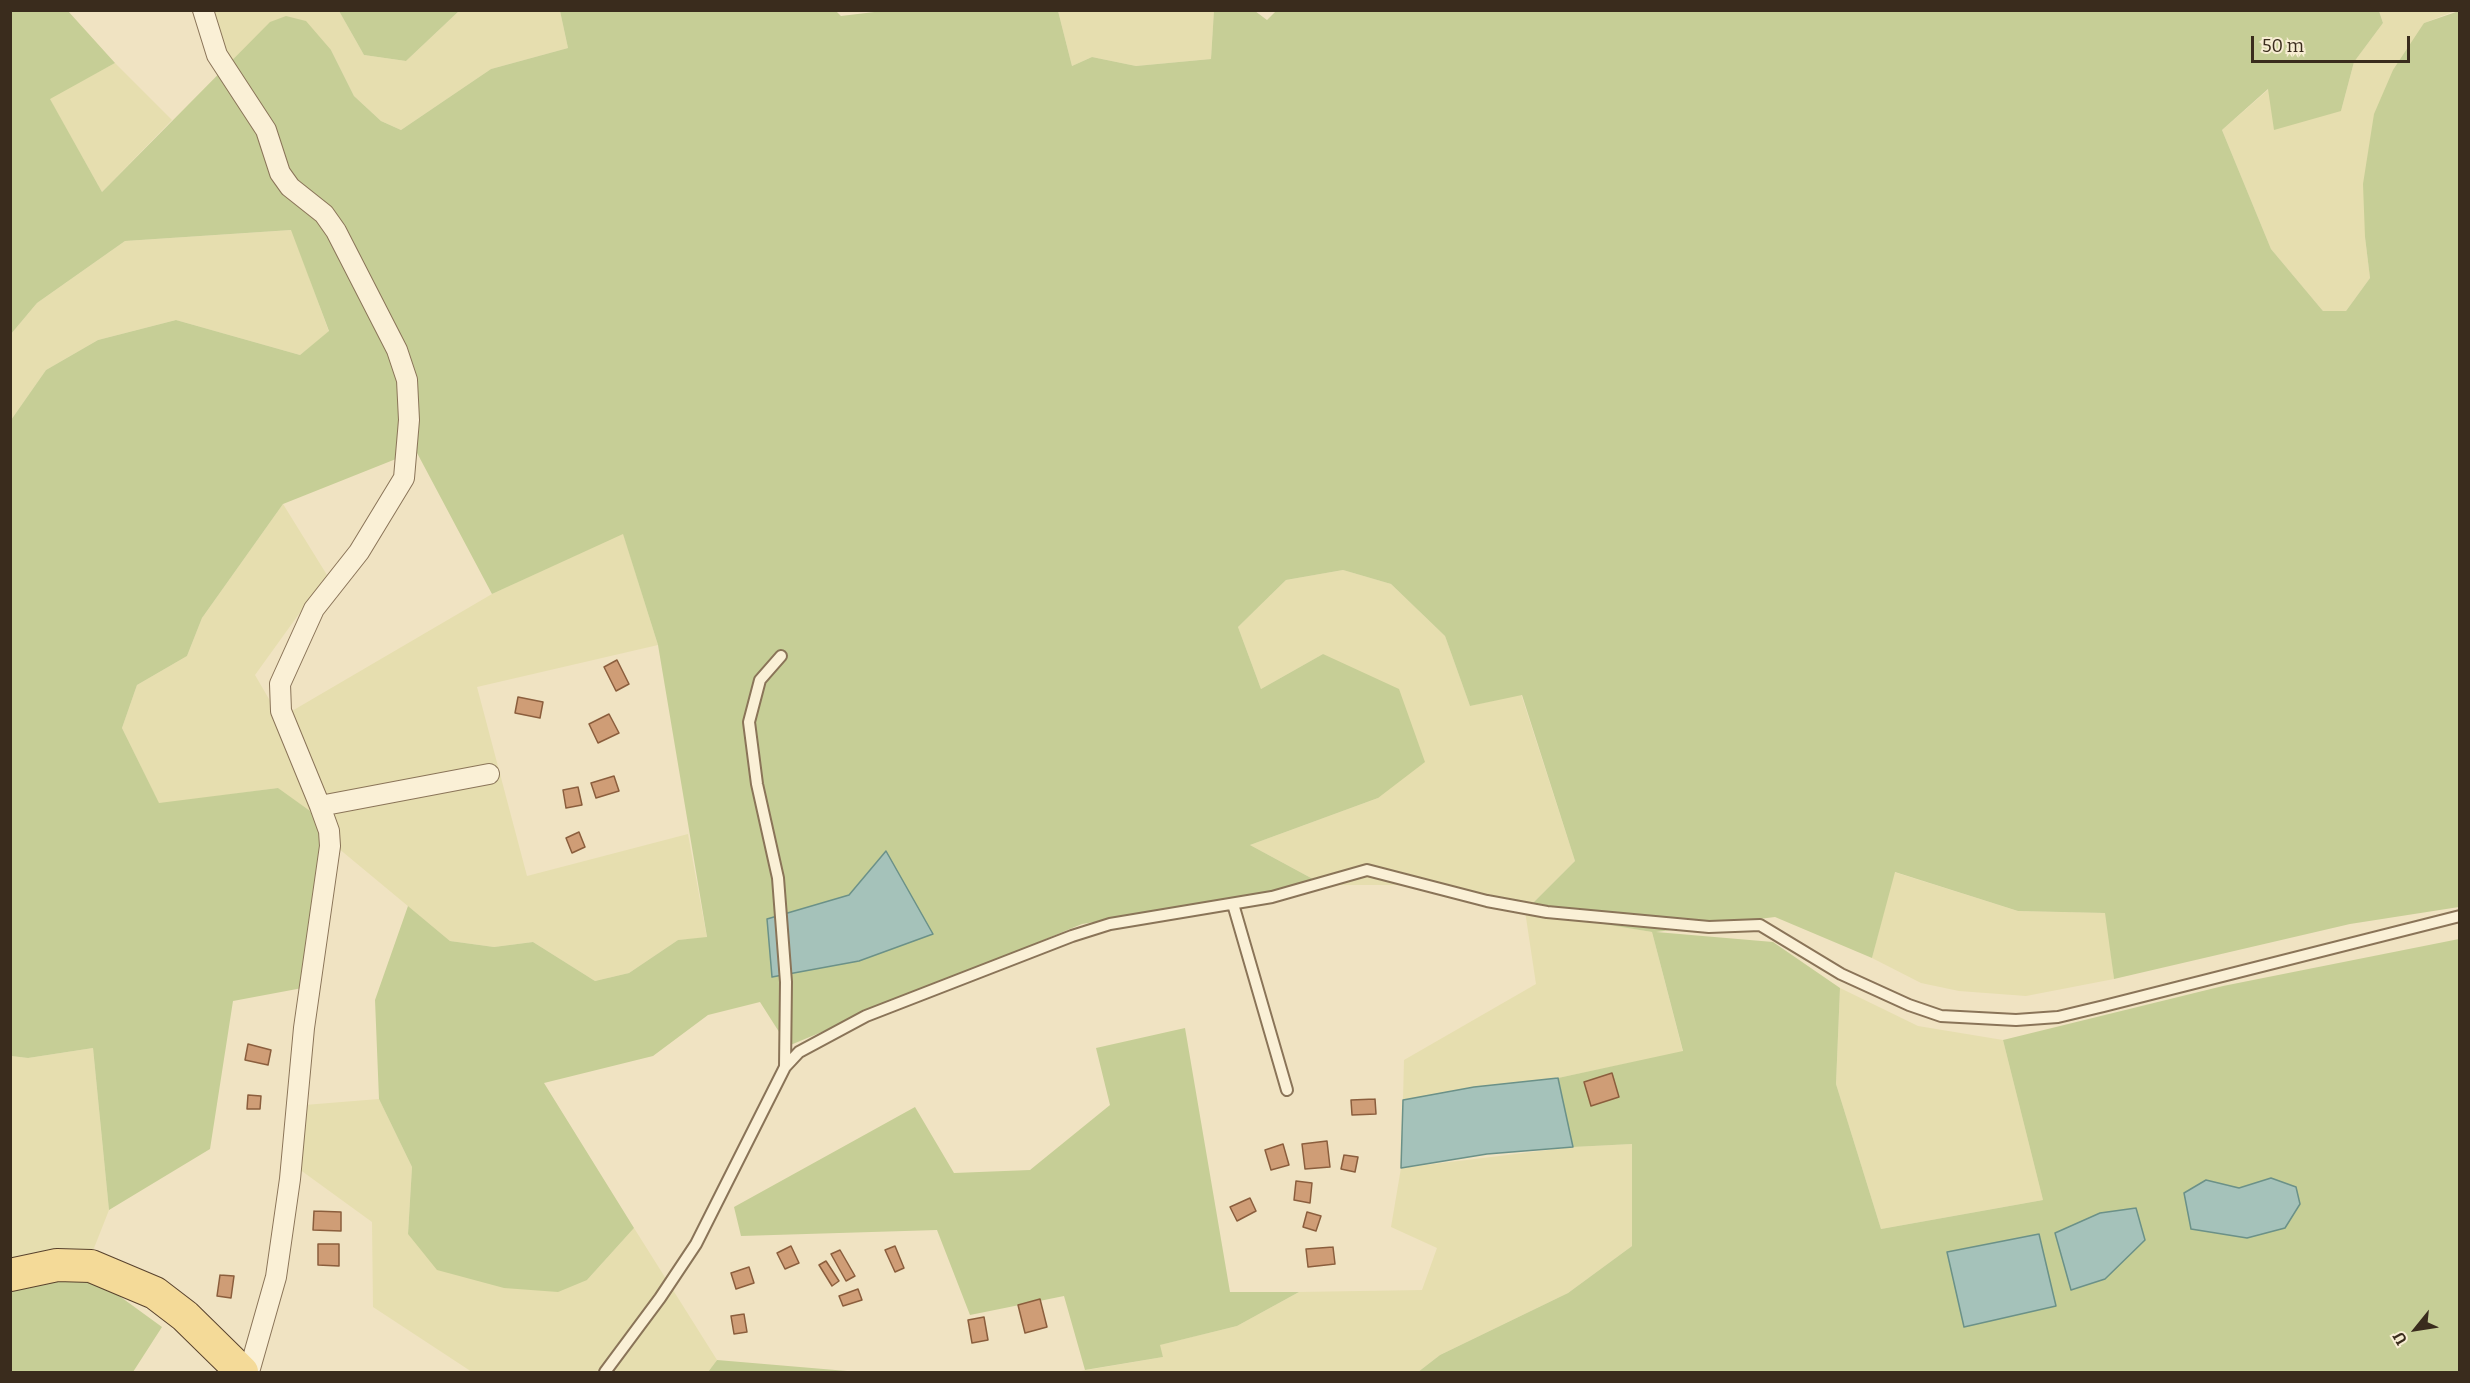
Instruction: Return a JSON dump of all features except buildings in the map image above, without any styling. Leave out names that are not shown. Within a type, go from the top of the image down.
[{"type":"main road","points":[[10,1275],[57,1265],[91,1266],[154,1293],[185,1316],[242,1372]]},
{"type":"street","points":[[203,10],[217,55],[266,130],[280,173],[290,187],[324,214],[336,231],[397,350],[407,380],[409,420],[404,478],[359,552],[314,609],[280,684],[281,711],[320,806],[329,831],[330,846],[304,1028],[290,1179],[276,1277],[249,1372]]},
{"type":"street","points":[[320,806],[489,774]]},
{"type":"lane","points":[[781,656],[760,680],[749,722],[756,784],[778,878],[786,982],[785,1067]]},
{"type":"lane","points":[[605,1372],[660,1298],[696,1244],[785,1067],[799,1052],[819,1039],[866,1016],[1072,936],[1110,924],[1272,897],[1367,870],[1487,901],[1547,912],[1709,927],[1760,925],[1841,974],[1909,1005],[1941,1016],[2016,1020],[2058,1017],[2460,916]]},
{"type":"lane","points":[[1233,904],[1287,1090]]},
{"type":"shaded area","points":[[212,11],[339,11],[364,55],[406,61],[459,11],[560,11],[568,48],[491,69],[401,130],[381,121],[354,96],[331,50],[228,63]]},
{"type":"shaded area","points":[[1058,11],[1214,11],[1211,59],[1136,66],[1092,57],[1072,66]]},
{"type":"shaded area","points":[[2379,11],[2455,11],[2424,23],[2365,237],[2370,278],[2346,311],[2323,311],[2271,249],[2222,130],[2269,89],[2341,111],[2354,62],[2383,23]]},
{"type":"shaded area","points":[[115,63],[172,120],[102,192],[49,98]]},
{"type":"shaded area","points":[[292,230],[329,332],[300,355],[176,320],[98,340],[46,370],[11,420],[11,334],[37,303],[125,241]]},
{"type":"shaded area","points":[[283,504],[327,575],[255,675],[280,718],[492,594],[623,533],[658,645],[477,687],[527,876],[688,834],[707,938],[678,940],[629,973],[595,981],[533,942],[494,947],[450,941],[326,838],[278,788],[159,804],[122,728],[137,685],[187,656],[202,618]]},
{"type":"shaded area","points":[[1343,570],[1391,584],[1445,636],[1470,706],[1521,694],[1575,861],[1526,910],[1652,932],[1683,1052],[1558,1078],[1474,1087],[1403,1100],[1404,1060],[1536,984],[1525,911],[1415,885],[1324,885],[1250,845],[1378,798],[1323,654],[1261,689],[1238,627],[1286,580]]},
{"type":"shaded area","points":[[1894,872],[2018,911],[2106,913],[2114,979],[2026,996],[1959,991],[1921,983],[1872,958]]},
{"type":"shaded area","points":[[1840,988],[1918,1026],[2003,1040],[2043,1200],[1881,1229],[1836,1084]]},
{"type":"shaded area","points":[[93,1048],[109,1210],[85,1271],[11,1282],[10,1056],[28,1058]]},
{"type":"shaded area","points":[[379,1099],[412,1167],[408,1234],[587,1280],[634,1228],[717,1360],[708,1372],[472,1372],[373,1307],[372,1222],[288,1161],[292,1106]]},
{"type":"shaded area","points":[[1632,1144],[1632,1246],[1568,1293],[1440,1355],[1418,1372],[1075,1372],[1163,1357],[1159,1345],[1237,1326],[1299,1292],[1422,1290],[1437,1248],[1391,1227],[1401,1168],[1573,1147]]},
{"type":"green space","points":[[835,10],[841,16],[891,10],[1058,11],[1072,66],[1092,57],[1136,66],[1211,59],[1214,10],[1255,11],[1267,20],[1277,10],[2379,11],[2383,23],[2354,62],[2341,111],[2274,130],[2268,89],[2222,130],[2271,249],[2323,311],[2346,311],[2370,278],[2365,237],[2363,184],[2374,114],[2393,70],[2424,23],[2459,11],[2459,907],[2350,924],[2114,979],[2105,913],[2018,911],[1895,872],[1872,958],[1775,917],[1656,932],[1773,942],[1840,988],[1836,1084],[1881,1229],[2043,1200],[2003,1040],[2223,986],[2459,939],[2459,1372],[1418,1372],[1440,1355],[1568,1293],[1632,1246],[1632,1144],[1573,1147],[1558,1078],[1683,1051],[1652,932],[1525,911],[1575,861],[1522,695],[1470,706],[1445,636],[1391,584],[1343,570],[1286,580],[1238,627],[1261,689],[1323,654],[1399,689],[1425,762],[1378,798],[1250,845],[1324,885],[1082,924],[788,1046],[760,1002],[708,1015],[653,1056],[544,1083],[634,1228],[587,1280],[558,1292],[504,1288],[437,1270],[408,1234],[412,1167],[379,1099],[375,1000],[408,906],[450,941],[494,947],[533,942],[595,981],[629,973],[678,940],[707,937],[658,645],[623,534],[492,594],[416,451],[283,504],[202,618],[187,656],[137,685],[122,728],[159,803],[278,788],[310,811],[326,838],[313,986],[233,1001],[210,1149],[109,1210],[93,1048],[28,1058],[11,1056],[11,420],[46,370],[98,340],[176,320],[300,355],[329,331],[291,230],[125,241],[37,303],[11,334],[11,11],[68,11],[115,63],[50,99],[102,192],[270,22],[286,16],[306,21],[331,50],[354,96],[381,121],[401,130],[491,69],[568,48],[560,11]],"holes":[[[885,852],[859,961],[767,919],[849,895]]]},
{"type":"green space","points":[[339,11],[459,11],[406,61],[364,55]]},
{"type":"green space","points":[[1185,1028],[1230,1292],[1299,1292],[1237,1326],[1160,1345],[1163,1357],[1085,1370],[1064,1296],[970,1315],[937,1230],[741,1236],[734,1207],[915,1107],[954,1173],[1030,1170],[1110,1105],[1096,1048]]},
{"type":"green space","points":[[85,1271],[162,1327],[133,1372],[11,1372],[10,1282]]},
{"type":"green space","points":[[717,1360],[859,1372],[708,1372]]},
{"type":"water","points":[[886,851],[933,934],[859,961],[772,977],[767,919],[849,895]]},
{"type":"water","points":[[1558,1078],[1573,1147],[1487,1154],[1401,1168],[1403,1100],[1474,1087]]},
{"type":"water","points":[[2271,1178],[2296,1187],[2300,1204],[2285,1228],[2247,1238],[2191,1229],[2184,1193],[2206,1180],[2239,1188]]},
{"type":"water","points":[[2136,1208],[2145,1240],[2105,1279],[2071,1290],[2055,1233],[2100,1213]]},
{"type":"water","points":[[2039,1234],[2056,1306],[1964,1327],[1947,1252]]}]
